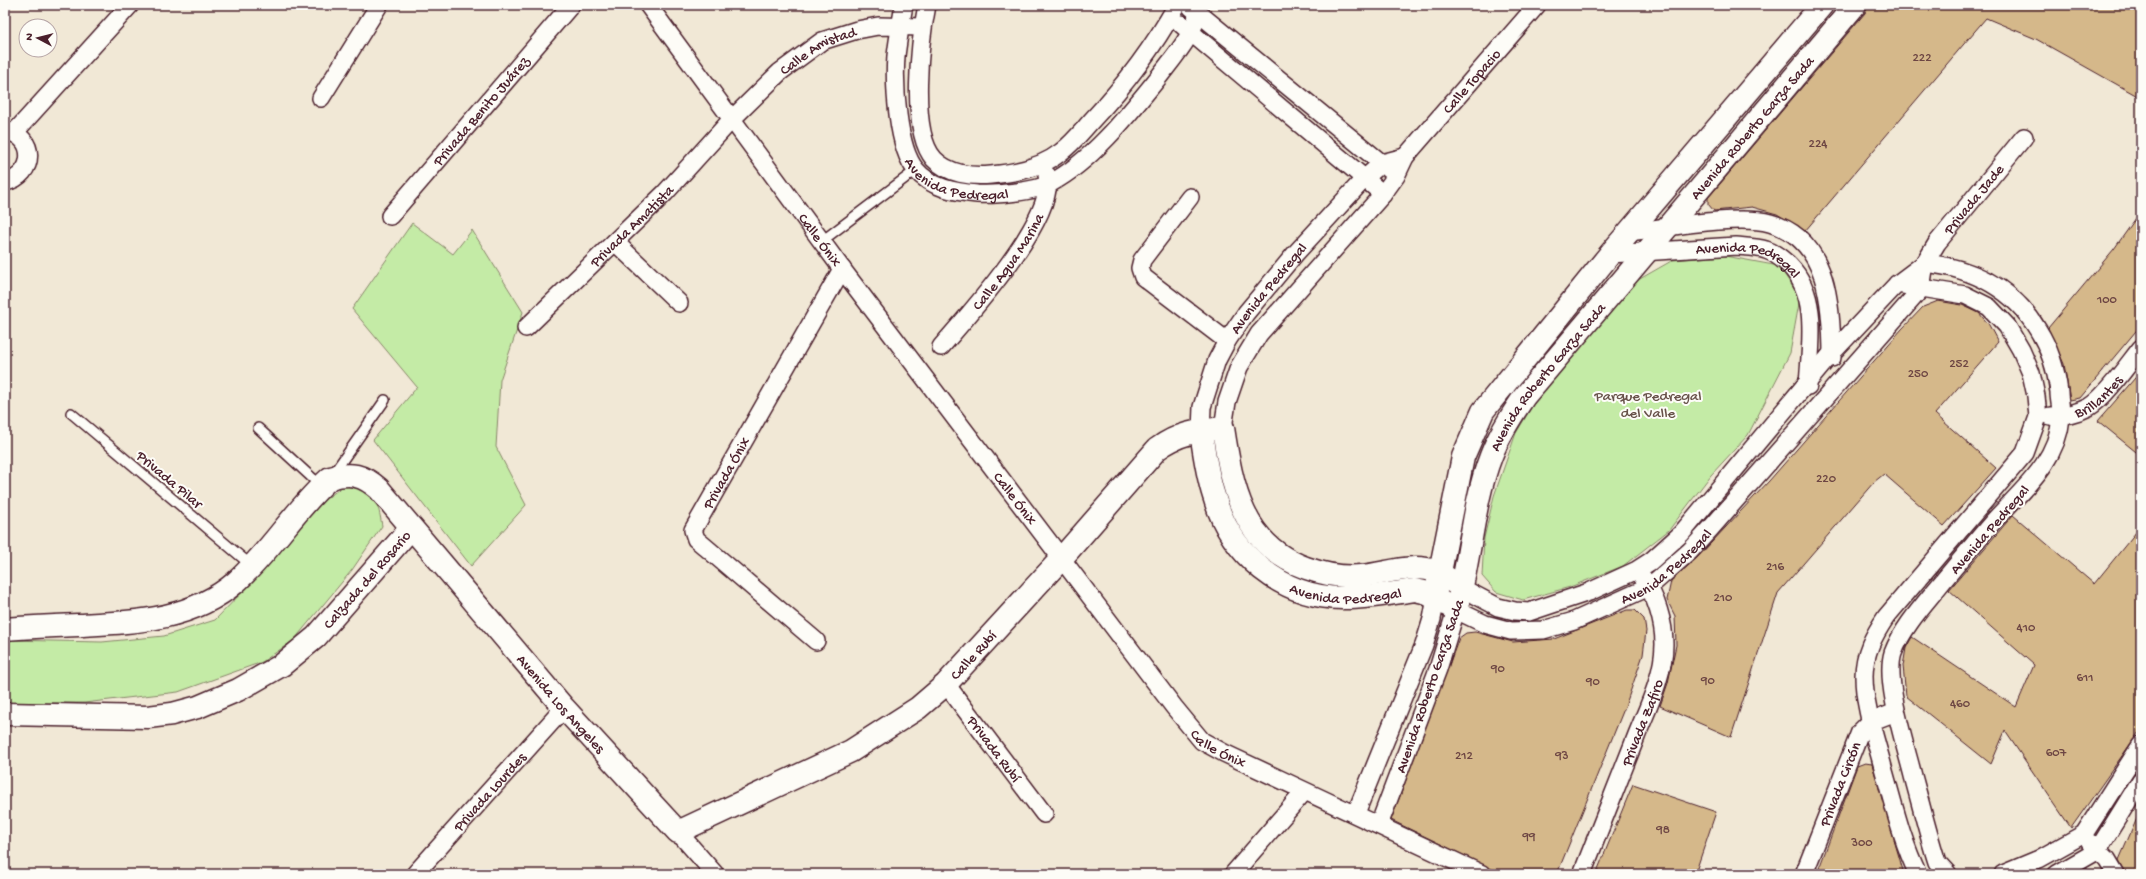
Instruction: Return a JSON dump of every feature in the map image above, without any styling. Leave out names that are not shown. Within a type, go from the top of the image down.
[{"type":"street","points":[[5,182],[18,177],[23,172],[29,158],[25,143],[10,132],[130,5]]},
{"type":"street","points":[[321,98],[380,5]]},
{"type":"street","name":"Privada Benito Juárez","points":[[390,216],[571,5]]},
{"type":"street","name":"Calle Ónix","points":[[648,5],[842,269],[1202,741],[1304,792],[1356,813],[1482,874]]},
{"type":"street","name":"Avenida Pedregal","points":[[904,5],[896,57],[899,111],[907,154],[916,170],[936,185],[961,192],[986,194],[1012,193],[1049,184],[1068,173],[1097,147],[1152,85],[1181,48],[1190,32],[1195,8],[1396,176],[1383,194],[1259,334],[1239,367],[1227,402],[1223,428],[1229,466],[1238,502],[1254,532],[1273,551],[1296,565],[1332,575],[1362,576],[1417,568],[1439,572],[1462,588],[1498,607],[1515,612],[1529,612],[1589,592],[1637,570],[1651,561],[1681,534],[1832,353],[1897,284],[1922,289],[1936,289],[1965,295],[1978,300],[1994,312],[2006,326],[2021,350],[2031,373],[2036,396],[2038,417],[2025,453],[1878,629],[1866,656],[1864,676],[1870,722],[1906,851],[1918,874]]},
{"type":"street","name":"Avenida Pedregal","points":[[927,5],[922,27],[919,101],[922,131],[933,158],[942,166],[951,170],[979,176],[1012,173],[1044,163],[1062,152],[1108,103],[1132,73],[1174,10],[1190,32],[1383,194]]},
{"type":"street","name":"Calle Topacio","points":[[1396,176],[1405,157],[1537,5]]},
{"type":"street","name":"Avenida Roberto Garza Sada","points":[[1356,813],[1424,646],[1432,619],[1439,572],[1463,457],[1483,411],[1610,254],[1822,5]]},
{"type":"street","name":"Avenida Roberto Garza Sada","points":[[1380,825],[1438,669],[1462,588],[1481,488],[1491,455],[1507,423],[1524,398],[1645,252],[1668,228],[1855,5]]},
{"type":"street","name":"Calle Amistad","points":[[732,119],[780,72],[822,41],[857,30],[900,26],[922,27]]},
{"type":"street","name":"Privada Amatista","points":[[526,328],[665,193],[732,119]]},
{"type":"street","name":"Privada Jade","points":[[1897,284],[1925,263],[1937,243],[2024,137]]},
{"type":"street","points":[[1382,163],[1405,157]]},
{"type":"street","points":[[1044,163],[1049,184]]},
{"type":"street","name":"Avenida Pedregal","points":[[1382,163],[1364,179],[1295,254],[1246,313],[1227,340],[1217,360],[1202,407],[1201,431],[1214,497],[1223,520],[1249,559],[1270,577],[1306,593],[1344,598],[1415,590],[1424,592],[1485,624],[1511,631],[1543,630],[1574,621],[1649,587],[1690,551],[1706,534],[1922,289]]},
{"type":"street","name":"Calle Agua Marina","points":[[941,347],[1009,264],[1038,216],[1049,184]]},
{"type":"street","points":[[1190,198],[1142,260],[1140,268],[1142,277],[1227,340]]},
{"type":"street","name":"Avenida Pedregal","points":[[1630,232],[1740,221],[1768,222],[1797,235],[1815,257],[1823,274],[1828,295],[1832,353],[1832,391]]},
{"type":"street","points":[[615,242],[679,303]]},
{"type":"street","name":"Avenida Pedregal","points":[[1610,254],[1722,247],[1753,247],[1766,250],[1783,260],[1804,284],[1811,310],[1808,419]]},
{"type":"street","name":"Avenida Pedregal","points":[[1925,263],[1950,265],[1969,272],[2001,288],[2019,303],[2033,321],[2051,354],[2057,374],[2061,416],[2059,433],[2052,452],[2040,471],[1982,535],[1928,600],[1903,634],[1894,653],[1891,665],[1896,712],[1937,862],[1948,874]]},
{"type":"street","name":"Privada Jade","points":[[1922,289],[1925,263]]},
{"type":"street","name":"Privada Ónix","points":[[816,641],[696,539],[693,530],[842,269]]},
{"type":"street","name":"Brillantes","points":[[2038,417],[2061,416],[2091,406],[2110,387],[2141,348]]},
{"type":"street","name":"Calle Rubí","points":[[678,832],[851,751],[918,708],[946,684],[1062,558],[1157,449],[1170,440],[1184,434],[1223,428]]},
{"type":"street","name":"Calzada del Rosario","points":[[5,714],[148,717],[172,714],[198,707],[238,690],[282,665],[316,637],[411,528],[379,489],[369,480],[351,474],[326,482]]},
{"type":"street","points":[[5,629],[134,622],[164,617],[193,608],[217,597],[252,566],[326,482]]},
{"type":"street","name":"Avenida Los Angeles","points":[[411,528],[564,708],[715,874]]},
{"type":"street","name":"Privada Zafiro","points":[[1582,874],[1649,704],[1660,671],[1664,645],[1662,625],[1649,587],[1637,570]]},
{"type":"street","name":"Privada Rubí","points":[[946,684],[1044,814]]},
{"type":"street","name":"Privada Lourdes","points":[[414,874],[564,708]]},
{"type":"street","name":"Privada Circón","points":[[1804,874],[1860,732],[1870,722],[1896,712]]},
{"type":"street","points":[[2003,874],[2039,859],[2084,834],[2141,745]]},
{"type":"street","points":[[2057,874],[2096,851],[2141,780]]},
{"type":"street","points":[[1233,874],[1304,792]]},
{"type":"street","points":[[2084,834],[2096,851],[2107,859],[2116,874]]},
{"type":"lane","points":[[822,241],[916,170]]},
{"type":"lane","points":[[258,428],[326,482],[385,400]]},
{"type":"lane","name":"Privada Pilar","points":[[71,413],[252,566]]},
{"type":"green space","points":[[412,223],[453,254],[472,230],[523,312],[500,380],[496,447],[526,505],[471,566],[373,440],[417,387],[352,309]]},
{"type":"green space","name":"Parque Pedregal del Valle","points":[[1725,256],[1779,266],[1800,298],[1790,353],[1748,435],[1711,475],[1669,530],[1623,566],[1570,587],[1523,600],[1496,592],[1482,576],[1484,538],[1494,496],[1516,433],[1547,382],[1575,342],[1638,280],[1673,260]]},
{"type":"green space","points":[[343,486],[361,490],[372,496],[376,501],[382,526],[352,570],[294,640],[262,662],[178,692],[84,703],[5,703],[5,640],[102,642],[164,636],[215,620],[248,586],[298,528],[326,499]]},
{"type":"building","points":[[1869,5],[2141,5],[2141,98],[2036,39],[1986,18],[1805,231],[1777,214],[1752,207],[1714,211],[1708,204],[1708,198],[1865,13]]},
{"type":"building","points":[[2141,211],[2141,325],[2080,398],[2070,400],[2064,364],[2048,328],[2114,249]]},
{"type":"building","points":[[1938,301],[1962,305],[1979,313],[1989,325],[1998,342],[1935,414],[1996,468],[1944,526],[1884,474],[1874,482],[1778,593],[1731,737],[1660,706],[1668,683],[1676,645],[1675,616],[1667,600],[1671,581],[1697,558],[1769,481],[1902,329],[1923,307]]},
{"type":"building","points":[[2141,371],[2141,456],[2098,421]]},
{"type":"building","points":[[2013,515],[2094,584],[2141,526],[2141,729],[2071,828],[2005,731],[1991,764],[1906,696],[1903,666],[1906,648],[1912,637],[2016,707],[2034,665],[1949,590]]},
{"type":"building","points":[[1627,610],[1635,610],[1644,619],[1646,631],[1643,655],[1626,704],[1557,874],[1502,874],[1391,820],[1459,638],[1466,633],[1475,632],[1513,642],[1554,639]]},
{"type":"building","points":[[1865,763],[1872,764],[1904,874],[1817,874],[1857,766]]},
{"type":"building","points":[[1633,784],[1716,812],[1695,874],[1596,874]]},
{"type":"building","points":[[2141,809],[2141,874],[2126,874],[2119,860]]}]
